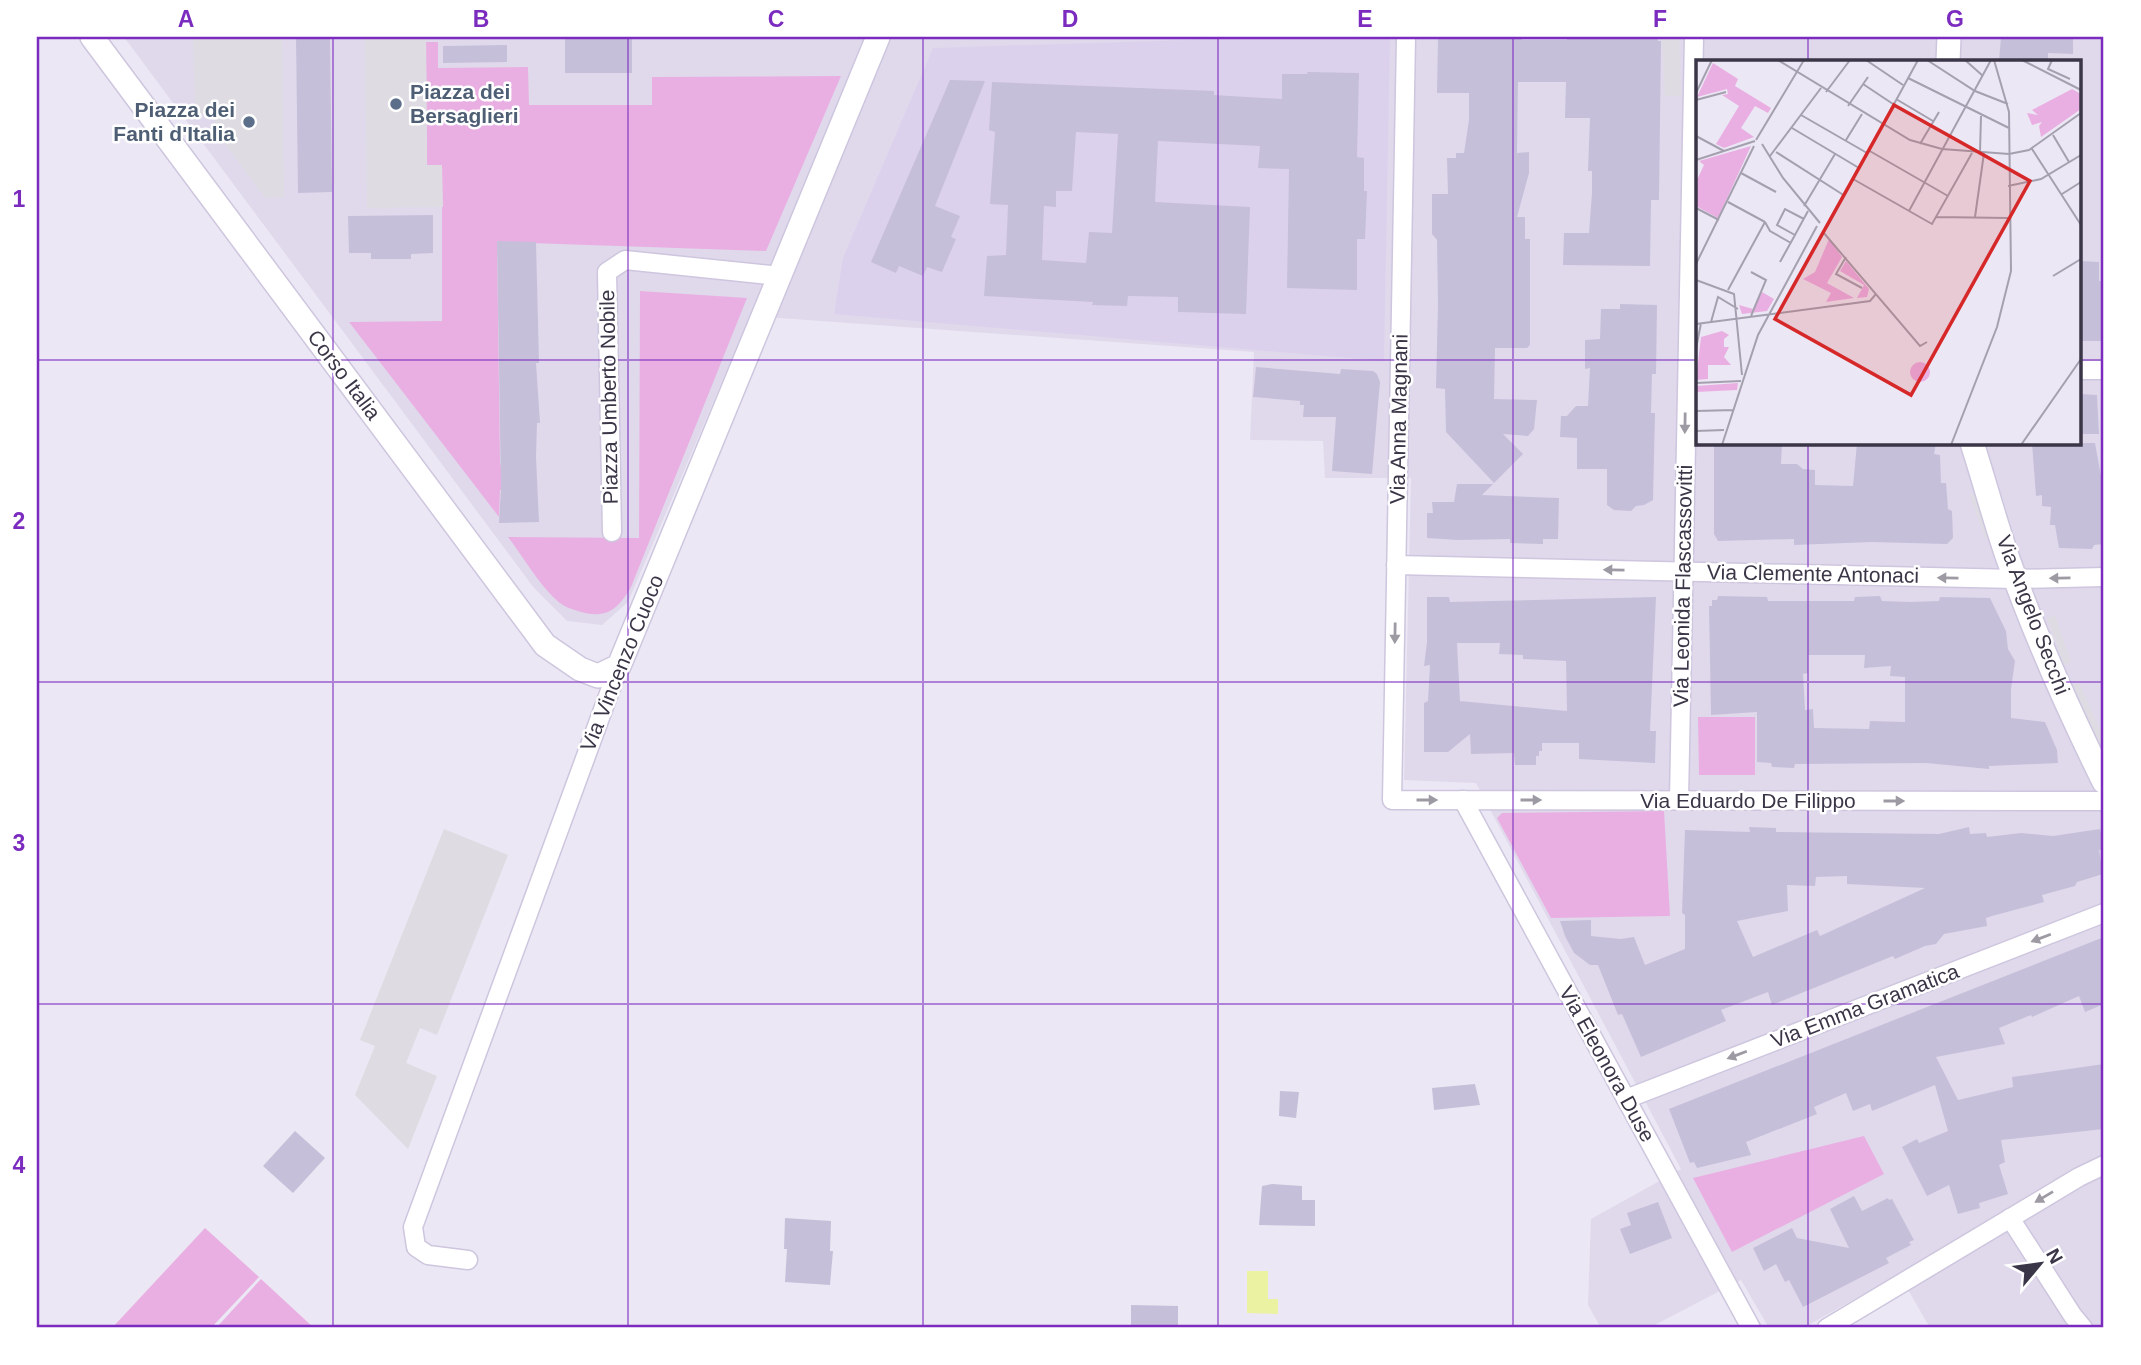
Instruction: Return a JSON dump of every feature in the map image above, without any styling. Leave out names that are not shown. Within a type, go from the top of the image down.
[{"type":"street","name":"Corso Italia","points":[[92,37],[545,645],[580,669],[598,676],[619,666]]},
{"type":"street","name":"Via Vincenzo Cuoco","points":[[468,1260],[428,1255],[415,1247],[412,1227],[619,666],[878,37]]},
{"type":"street","name":"Via Anna Magnani","points":[[1392,800],[1406,37]]},
{"type":"street","name":"Via Leonida Flascassovitti","points":[[1679,800],[1694,37]]},
{"type":"street","points":[[1948,60],[1949,37]]},
{"type":"street","name":"Piazza Umberto Nobile","points":[[612,531],[607,272],[615,264],[625,260],[780,276]]},
{"type":"street","points":[[2082,370],[2104,370]]},
{"type":"street","name":"Via Angelo Secchi","points":[[1972,444],[2016,579],[2076,725],[2104,782]]},
{"type":"street","name":"Via Clemente Antonaci","points":[[1396,565],[2016,579],[2104,577]]},
{"type":"street","name":"Via Eduardo De Filippo","points":[[1392,800],[2104,802]]},
{"type":"street","name":"Via Eleonora Duse","points":[[1463,800],[1751,1328]]},
{"type":"street","name":"Via Emma Gramatica","points":[[1626,1099],[2104,913]]},
{"type":"street","points":[[1827,1328],[2079,1177],[2104,1165]]},
{"type":"street","points":[[2010,1218],[2083,1328]]},
{"type":"shaded area","points":[[124,37],[2104,37],[2104,1328],[1930,1328],[1899,1274],[1803,1328],[1769,1328],[1741,1280],[1649,1328],[1601,1328],[1588,1305],[1591,1219],[1681,1169],[1476,783],[1404,780],[1411,478],[1325,478],[1323,441],[1250,440],[1254,352],[750,316],[628,602],[602,625],[567,621],[534,588]]},
{"type":"shaded area","name":"Piazza dei Fanti d'Italia","points":[[193,37],[282,37],[284,197],[265,198],[215,130],[215,113],[195,113]]},
{"type":"shaded area","name":"Piazza dei Bersaglieri","points":[[365,37],[426,37],[427,165],[442,165],[443,207],[367,208]]},
{"type":"shaded area","points":[[1282,37],[1390,37],[1384,361],[834,314],[843,258],[933,48]]},
{"type":"shaded area","points":[[1662,37],[1679,37],[1681,96],[1665,96]]},
{"type":"shaded area","points":[[426,42],[438,42],[438,68],[528,67],[529,105],[652,105],[652,77],[841,76],[766,251],[497,242],[500,462],[505,489],[500,490],[499,517],[349,322],[442,321],[442,165],[427,165]]},
{"type":"shaded area","points":[[640,291],[747,298],[631,587],[621,602],[610,611],[587,613],[566,607],[556,599],[508,537],[639,538]]},
{"type":"shaded area","points":[[1975,493],[1990,536],[1985,538],[1970,495]]},
{"type":"shaded area","points":[[2055,616],[2071,662],[2064,665],[2047,618]]},
{"type":"shaded area","points":[[2079,683],[2104,738],[2104,752],[2073,686]]},
{"type":"shaded area","points":[[1698,717],[1755,717],[1755,775],[1699,775]]},
{"type":"shaded area","points":[[1664,811],[1670,916],[1551,918],[1497,818],[1502,813]]},
{"type":"shaded area","points":[[444,829],[508,855],[437,1035],[420,1028],[406,1063],[437,1076],[408,1149],[355,1095],[375,1046],[360,1040]]},
{"type":"shaded area","points":[[1864,1136],[1884,1174],[1732,1252],[1693,1178]]},
{"type":"shaded area","points":[[205,1228],[259,1277],[211,1328],[112,1328]]},
{"type":"shaded area","points":[[1247,1271],[1268,1271],[1268,1299],[1278,1299],[1278,1314],[1247,1313]]},
{"type":"shaded area","points":[[261,1279],[314,1328],[216,1328]]},
{"type":"building","points":[[296,37],[330,37],[332,192],[298,193]]},
{"type":"building","points":[[565,37],[632,37],[632,73],[565,73]]},
{"type":"building","points":[[1567,37],[1657,37],[1658,41],[1661,41],[1659,200],[1651,200],[1650,266],[1563,265],[1564,233],[1589,233],[1592,193],[1592,171],[1588,171],[1590,118],[1565,118],[1566,82],[1518,82],[1517,153],[1529,152],[1529,173],[1517,217],[1525,217],[1525,239],[1530,239],[1530,345],[1527,348],[1495,348],[1494,399],[1537,400],[1534,429],[1528,436],[1503,434],[1523,454],[1494,483],[1446,432],[1445,389],[1436,388],[1437,240],[1432,234],[1432,194],[1448,194],[1447,158],[1456,158],[1456,153],[1464,153],[1469,120],[1469,93],[1437,93],[1438,38],[1567,40]]},
{"type":"building","points":[[2001,37],[2073,37],[2073,54],[2048,53],[2048,60],[1999,60]]},
{"type":"building","points":[[507,45],[507,62],[443,63],[443,46]]},
{"type":"building","points":[[1307,72],[1359,73],[1357,157],[1364,158],[1364,191],[1367,191],[1365,239],[1357,239],[1357,290],[1287,288],[1289,169],[1258,168],[1260,146],[1158,141],[1155,202],[1250,207],[1246,314],[1178,312],[1178,297],[1128,296],[1127,306],[984,296],[987,256],[1006,255],[1008,205],[990,204],[995,132],[989,130],[992,82],[1214,91],[1214,95],[1282,99],[1282,74],[1308,74]],"holes":[[[1076,132],[1118,134],[1112,233],[1089,232],[1086,263],[1042,260],[1044,206],[1056,207],[1056,191],[1072,191]]]},
{"type":"building","points":[[950,80],[985,81],[935,206],[960,216],[951,237],[956,239],[942,272],[927,267],[923,276],[899,266],[896,273],[871,262]]},
{"type":"building","points":[[433,215],[433,253],[411,254],[411,259],[371,259],[371,253],[349,253],[348,216]]},
{"type":"building","points":[[497,241],[536,242],[539,363],[536,363],[540,423],[537,423],[536,457],[539,522],[499,523],[501,489]]},
{"type":"building","points":[[2082,261],[2099,262],[2099,281],[2104,281],[2104,341],[2082,341]]},
{"type":"building","points":[[1620,304],[1657,305],[1656,374],[1652,374],[1651,413],[1655,413],[1653,500],[1636,506],[1631,511],[1614,510],[1607,505],[1607,469],[1577,469],[1577,438],[1560,437],[1561,416],[1567,416],[1576,406],[1588,406],[1590,368],[1585,369],[1585,340],[1600,339],[1601,309],[1620,309]]},
{"type":"building","points":[[1256,367],[1340,374],[1341,369],[1373,371],[1377,374],[1380,382],[1372,474],[1332,471],[1336,417],[1303,417],[1304,405],[1300,405],[1300,401],[1253,397]]},
{"type":"building","points":[[2082,394],[2097,395],[2099,434],[2082,434]]},
{"type":"building","points":[[2095,443],[2101,476],[2104,477],[2104,544],[2094,545],[2092,549],[2059,548],[2055,525],[2050,525],[2051,507],[2042,506],[2042,495],[2036,496],[2032,444]]},
{"type":"building","points":[[1714,444],[1782,444],[1781,464],[1797,464],[1803,469],[1815,470],[1815,485],[1853,486],[1857,444],[1936,444],[1934,454],[1940,455],[1941,483],[1946,483],[1948,509],[1952,511],[1953,538],[1947,544],[1872,542],[1794,545],[1794,539],[1718,541],[1714,534]]},
{"type":"building","points":[[1457,484],[1493,484],[1482,495],[1559,498],[1558,539],[1543,539],[1543,544],[1510,543],[1510,539],[1427,538],[1427,513],[1433,513],[1432,502],[1454,502]]},
{"type":"building","points":[[1718,596],[1767,597],[1768,601],[1854,601],[1855,597],[1880,596],[1882,601],[1910,602],[1939,601],[1940,597],[1990,598],[2006,631],[2008,649],[2015,661],[2011,718],[2045,722],[2057,750],[2058,763],[1989,766],[1989,769],[1926,763],[1795,764],[1794,768],[1772,767],[1771,763],[1757,762],[1757,712],[1711,715],[1709,606],[1712,606],[1712,600],[1717,600]],"holes":[[[1808,655],[1865,655],[1864,668],[1891,666],[1890,676],[1905,677],[1905,722],[1870,721],[1869,729],[1814,728],[1813,709],[1805,710],[1803,674],[1808,673]]]},
{"type":"building","points":[[1427,597],[1449,597],[1450,602],[1656,597],[1650,731],[1656,731],[1655,763],[1579,759],[1579,743],[1542,743],[1542,751],[1536,756],[1536,765],[1515,765],[1514,753],[1471,754],[1470,734],[1448,752],[1424,752],[1424,703],[1428,701],[1430,665],[1424,666]],"holes":[[[1457,643],[1500,643],[1499,654],[1523,655],[1523,659],[1566,661],[1567,711],[1460,701]]]},
{"type":"building","points":[[1749,827],[1776,828],[1776,832],[1939,834],[1969,827],[1970,834],[1986,833],[1987,837],[2021,833],[2053,836],[2100,829],[2104,845],[2104,849],[2099,850],[2103,874],[2077,882],[2075,886],[2042,895],[2044,902],[1986,918],[1987,926],[1944,934],[1936,944],[1895,959],[1893,956],[1772,1005],[1768,992],[1721,1010],[1726,1021],[1641,1057],[1622,1014],[1618,1015],[1598,965],[1590,965],[1574,953],[1560,921],[1591,920],[1591,936],[1621,939],[1634,937],[1645,965],[1685,949],[1685,915],[1682,913],[1685,830],[1750,832]],"holes":[[[1847,876],[1847,884],[1925,888],[1820,936],[1817,930],[1753,957],[1737,921],[1788,911],[1787,885],[1815,886],[1816,877]]]},
{"type":"building","points":[[2104,937],[2104,1004],[2085,1012],[2079,996],[1999,1028],[2005,1044],[1936,1057],[1958,1100],[2013,1087],[2012,1077],[2104,1064],[2104,1129],[2001,1140],[2005,1162],[1999,1165],[2008,1194],[1979,1203],[1980,1208],[1958,1214],[1949,1185],[1927,1196],[1902,1147],[1917,1139],[1919,1143],[1948,1131],[1935,1085],[1872,1111],[1870,1104],[1853,1111],[1846,1093],[1814,1107],[1817,1114],[1746,1142],[1751,1155],[1697,1168],[1694,1162],[1690,1163],[1669,1109]]},
{"type":"building","points":[[1475,1084],[1480,1105],[1434,1110],[1432,1088]]},
{"type":"building","points":[[1280,1091],[1299,1092],[1296,1118],[1279,1116]]},
{"type":"building","points":[[295,1131],[325,1158],[293,1193],[263,1166]]},
{"type":"building","points":[[1262,1186],[1302,1186],[1302,1200],[1315,1200],[1315,1226],[1259,1225]]},
{"type":"building","points":[[1854,1196],[1862,1211],[1888,1198],[1892,1199],[1914,1240],[1909,1242],[1911,1245],[1886,1258],[1889,1263],[1803,1307],[1789,1280],[1785,1282],[1776,1264],[1764,1271],[1753,1248],[1792,1228],[1797,1238],[1849,1248],[1830,1209]]},
{"type":"building","points":[[1658,1202],[1672,1238],[1630,1254],[1620,1229],[1631,1225],[1627,1213]]},
{"type":"building","points":[[785,1218],[831,1221],[830,1251],[833,1251],[830,1285],[785,1282]]},
{"type":"building","points":[[1131,1305],[1178,1306],[1178,1325],[1131,1325]]},
{"type":"place","name":"Piazza dei Bersaglieri","points":[[396,104]]},
{"type":"place","name":"Piazza dei Fanti d'Italia","points":[[249,122]]}]
